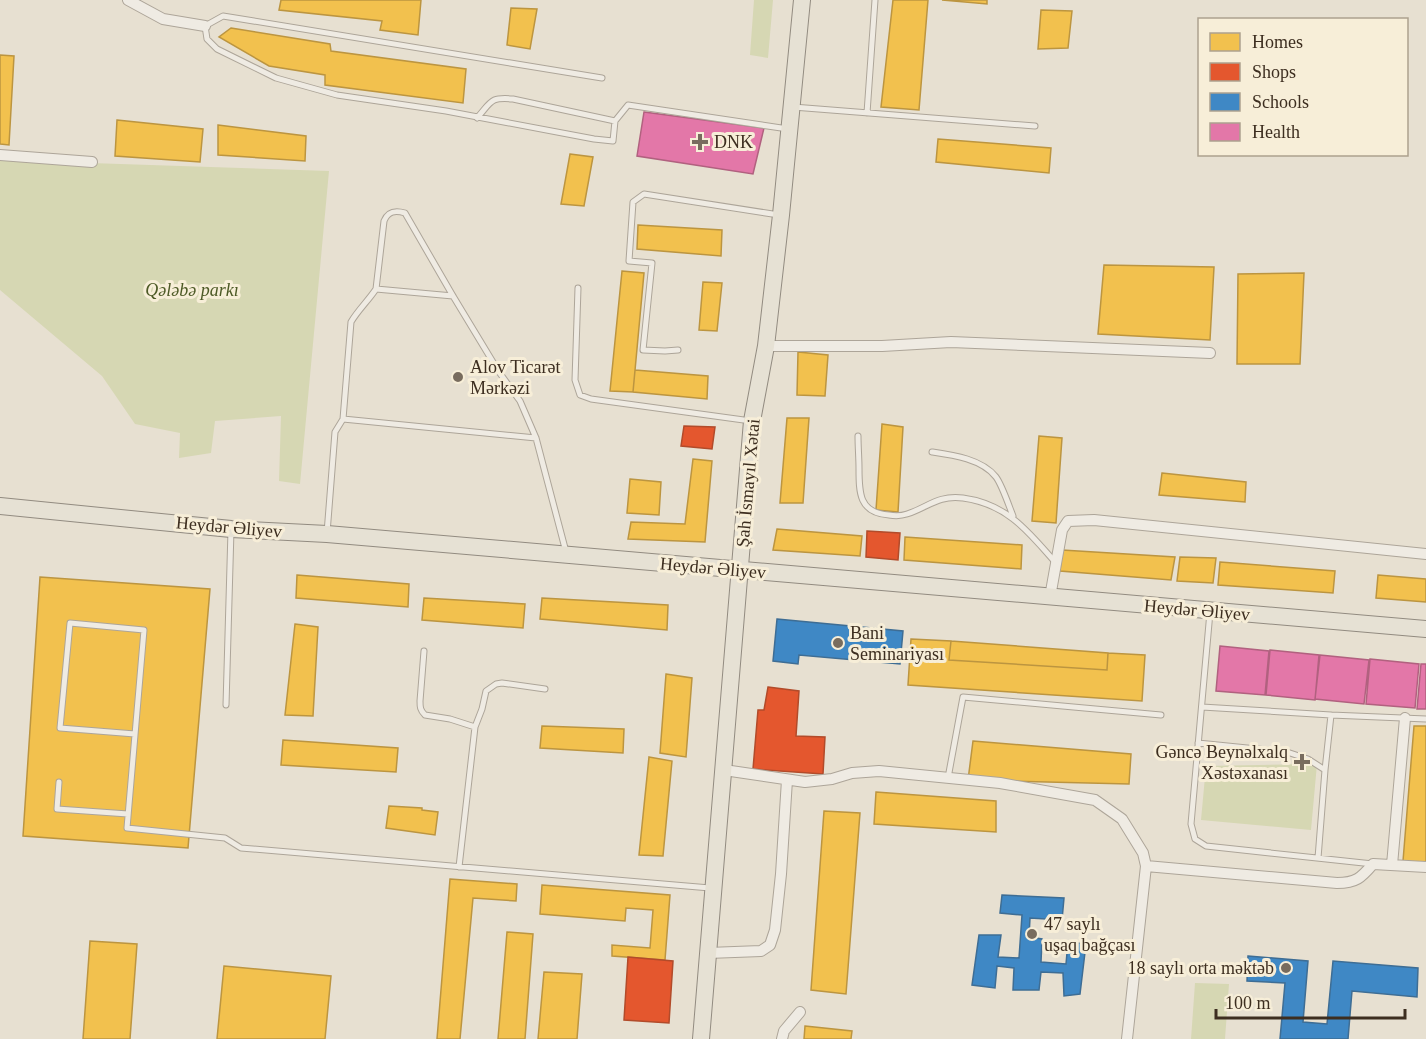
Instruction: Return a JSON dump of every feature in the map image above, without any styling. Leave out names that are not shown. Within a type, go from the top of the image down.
[{"type":"main road","name":"Şah İsmayıl Xətai","points":[[701,1039],[752,421],[766,346],[802,0]]},
{"type":"main road","name":"Heydər Əliyev","points":[[0,506],[231,529],[327,534],[1426,629]]},
{"type":"street","points":[[128,0],[163,20],[205,26]]},
{"type":"street","points":[[0,155],[92,162]]},
{"type":"street","points":[[766,346],[882,346],[951,342],[1210,353]]},
{"type":"street","points":[[1050,597],[1062,530],[1068,521],[1085,520],[1426,554]]},
{"type":"street","points":[[1392,865],[1405,718]]},
{"type":"street","points":[[724,770],[805,782],[832,779],[852,773],[879,771],[1000,783],[1095,800],[1122,819],[1143,853],[1146,866],[1127,1039]]},
{"type":"street","points":[[708,953],[761,951],[770,945],[775,930],[782,874],[787,780]]},
{"type":"street","points":[[1146,866],[1337,883],[1348,883],[1363,876],[1373,864],[1426,867]]},
{"type":"street","points":[[782,1039],[784,1031],[801,1012]]},
{"type":"lane","points":[[867,112],[874,0]]},
{"type":"lane","points":[[602,78],[223,16],[205,26],[207,39],[218,49],[276,78],[337,95],[446,111],[613,141],[615,121],[628,105],[789,129]]},
{"type":"lane","points":[[477,118],[493,99],[498,98],[513,99],[615,121]]},
{"type":"lane","points":[[792,107],[1035,126]]},
{"type":"lane","points":[[678,350],[643,350],[652,264],[628,261],[633,202],[644,194],[781,215]]},
{"type":"lane","points":[[327,534],[335,432],[343,419],[351,322],[376,289],[384,221],[390,212],[398,211],[405,213],[499,372],[520,401],[536,438],[567,556]]},
{"type":"lane","points":[[578,288],[575,380],[580,395],[591,399],[752,421]]},
{"type":"lane","points":[[376,289],[453,296]]},
{"type":"lane","points":[[343,419],[536,438]]},
{"type":"lane","points":[[858,436],[859,490],[862,500],[873,512],[896,516],[949,497],[964,498],[986,504],[1003,510],[1014,518],[1027,529],[1056,563]]},
{"type":"lane","points":[[932,452],[960,456],[984,467],[997,478],[1014,518]]},
{"type":"lane","points":[[226,705],[231,529]]},
{"type":"lane","points":[[1211,611],[1191,824],[1195,839],[1206,846],[1373,864]]},
{"type":"lane","points":[[135,734],[60,728],[69,623],[144,630],[127,828],[225,838],[241,848],[714,889]]},
{"type":"lane","points":[[424,651],[420,700],[422,712],[425,715],[450,719],[475,727]]},
{"type":"lane","points":[[459,867],[475,727],[486,691],[502,683],[545,689]]},
{"type":"lane","points":[[948,778],[963,697],[1161,715]]},
{"type":"lane","points":[[1202,707],[1426,719]]},
{"type":"lane","points":[[1318,858],[1331,715]]},
{"type":"lane","points":[[1198,743],[1287,752],[1308,759],[1325,770]]},
{"type":"lane","points":[[59,782],[57,809],[128,814]]},
{"type":"green space","points":[[754,0],[773,0],[768,58],[750,55]]},
{"type":"green space","name":"Qələbə parkı","points":[[0,160],[329,171],[300,484],[279,481],[281,416],[215,421],[211,453],[179,458],[180,433],[135,424],[102,376],[0,290]]},
{"type":"green space","points":[[1317,764],[1311,830],[1201,820],[1206,766]]},
{"type":"green space","points":[[1195,983],[1229,984],[1225,1039],[1191,1039]]},
{"type":"building: Homes","points":[[281,0],[421,0],[418,35],[380,30],[382,21],[279,10]]},
{"type":"building: Homes","points":[[893,0],[928,0],[919,110],[881,107]]},
{"type":"building: Homes","points":[[942,0],[987,0],[987,4]]},
{"type":"building: Homes","points":[[511,8],[537,9],[530,49],[507,45]]},
{"type":"building: Homes","points":[[1041,10],[1072,11],[1068,48],[1038,49]]},
{"type":"building: Homes","points":[[231,28],[330,44],[331,51],[466,69],[463,103],[325,85],[325,75],[269,66],[219,37]]},
{"type":"building: Homes","points":[[0,55],[14,56],[9,145],[0,144]]},
{"type":"building: Homes","points":[[117,120],[203,129],[200,162],[115,156]]},
{"type":"building: Homes","points":[[218,125],[306,136],[305,161],[218,155]]},
{"type":"building: Homes","points":[[938,139],[1051,148],[1049,173],[936,162]]},
{"type":"building: Homes","points":[[570,154],[593,157],[584,206],[561,204]]},
{"type":"building: Homes","points":[[638,225],[722,230],[721,256],[637,249]]},
{"type":"building: Homes","points":[[1104,265],[1214,267],[1210,340],[1098,334]]},
{"type":"building: Homes","points":[[622,271],[644,273],[633,392],[610,391]]},
{"type":"building: Homes","points":[[1304,273],[1300,364],[1237,364],[1238,274]]},
{"type":"building: Homes","points":[[703,282],[722,283],[717,331],[699,330]]},
{"type":"building: Homes","points":[[798,352],[828,355],[825,396],[797,395]]},
{"type":"building: Homes","points":[[635,370],[708,376],[707,399],[633,392]]},
{"type":"building: Homes","points":[[787,418],[809,418],[803,503],[780,503]]},
{"type":"building: Homes","points":[[882,424],[903,427],[898,512],[876,510]]},
{"type":"building: Homes","points":[[1039,436],[1062,438],[1056,523],[1032,521]]},
{"type":"building: Homes","points":[[693,459],[712,461],[705,542],[628,539],[631,522],[685,524]]},
{"type":"building: Homes","points":[[1162,473],[1246,482],[1245,502],[1159,495]]},
{"type":"building: Homes","points":[[630,479],[661,482],[659,515],[627,513]]},
{"type":"building: Homes","points":[[777,529],[862,536],[860,556],[773,550]]},
{"type":"building: Homes","points":[[905,537],[1022,545],[1021,569],[904,560]]},
{"type":"building: Homes","points":[[1062,550],[1175,557],[1171,580],[1060,571]]},
{"type":"building: Homes","points":[[1180,557],[1216,558],[1213,583],[1177,581]]},
{"type":"building: Homes","points":[[1220,562],[1335,571],[1333,593],[1218,585]]},
{"type":"building: Homes","points":[[297,575],[409,584],[408,607],[296,598]]},
{"type":"building: Homes","points":[[1378,575],[1426,579],[1426,602],[1376,598]]},
{"type":"building: Homes","points":[[40,577],[210,589],[188,848],[23,836]]},
{"type":"building: Homes","points":[[424,598],[525,604],[523,628],[422,620]]},
{"type":"building: Homes","points":[[542,598],[668,605],[667,630],[540,619]]},
{"type":"building: Homes","points":[[295,624],[318,627],[313,716],[285,715]]},
{"type":"building: Homes","points":[[911,639],[951,641],[949,660],[1107,670],[1108,653],[1145,655],[1142,701],[908,685]]},
{"type":"building: Homes","points":[[951,641],[1108,653],[1107,670],[949,660]]},
{"type":"building: Homes","points":[[666,674],[692,678],[686,757],[660,753]]},
{"type":"building: Homes","points":[[542,726],[624,729],[623,753],[540,748]]},
{"type":"building: Homes","points":[[1414,726],[1426,726],[1426,863],[1403,861]]},
{"type":"building: Homes","points":[[283,740],[398,748],[396,772],[281,765]]},
{"type":"building: Homes","points":[[973,741],[1131,754],[1129,784],[968,780]]},
{"type":"building: Homes","points":[[649,757],[672,761],[663,856],[639,855]]},
{"type":"building: Homes","points":[[876,792],[996,801],[996,832],[874,824]]},
{"type":"building: Homes","points":[[389,806],[422,808],[422,810],[438,812],[435,835],[386,828]]},
{"type":"building: Homes","points":[[824,811],[860,813],[846,994],[811,990]]},
{"type":"building: Homes","points":[[450,879],[517,884],[516,901],[473,898],[460,1039],[437,1039]]},
{"type":"building: Homes","points":[[542,885],[670,895],[665,960],[612,956],[612,945],[650,948],[653,910],[626,908],[625,921],[540,914]]},
{"type":"building: Homes","points":[[507,932],[533,934],[525,1039],[498,1039]]},
{"type":"building: Homes","points":[[90,941],[137,944],[130,1039],[83,1039]]},
{"type":"building: Homes","points":[[224,966],[331,976],[325,1039],[217,1039]]},
{"type":"building: Homes","points":[[544,972],[582,974],[577,1039],[538,1039]]},
{"type":"building: Homes","points":[[805,1026],[852,1031],[851,1039],[804,1039]]},
{"type":"building: Shops","points":[[684,426],[715,427],[712,449],[681,446]]},
{"type":"building: Shops","points":[[867,531],[900,533],[898,560],[866,557]]},
{"type":"building: Shops","points":[[768,687],[799,691],[796,736],[825,737],[823,774],[753,769],[758,710],[764,710]]},
{"type":"building: Shops","points":[[628,957],[673,961],[669,1023],[624,1020]]},
{"type":"building: Schools","name":"Bani Seminariyası","points":[[777,619],[903,631],[900,664],[799,655],[798,664],[773,661]]},
{"type":"building: Schools","points":[[1002,895],[1064,898],[1062,920],[1030,918],[1029,937],[1042,939],[1041,962],[1066,964],[1068,942],[1086,944],[1080,994],[1064,996],[1063,973],[1041,972],[1039,990],[1013,990],[1014,968],[997,966],[995,988],[972,985],[979,935],[1001,935],[998,957],[1019,958],[1022,915],[1000,913]]},
{"type":"building: Schools","points":[[1248,956],[1308,961],[1303,1022],[1327,1024],[1333,961],[1418,968],[1417,997],[1352,991],[1348,1039],[1280,1039],[1285,983],[1247,981]]},
{"type":"building: Health","name":"DNK","points":[[644,112],[764,128],[753,174],[637,156]]},
{"type":"building: Health","points":[[1220,646],[1269,651],[1265,695],[1216,691]]},
{"type":"building: Health","points":[[1270,650],[1319,655],[1315,700],[1266,695]]},
{"type":"building: Health","points":[[1320,655],[1369,660],[1364,704],[1315,699]]},
{"type":"building: Health","points":[[1370,659],[1419,664],[1415,708],[1366,704]]},
{"type":"building: Health","points":[[1421,664],[1426,664],[1426,709],[1417,709]]},
{"type":"place","name":"DNK","points":[[700,142]]},
{"type":"place","name":"Alov Ticarət Mərkəzi","points":[[458,377]]},
{"type":"place","name":"Bani Seminariyası","points":[[838,643]]},
{"type":"place","name":"Gəncə Beynəlxalq Xəstəxanası","points":[[1302,762]]},
{"type":"place","name":"47 saylı uşaq bağçası","points":[[1032,934]]},
{"type":"place","name":"18 saylı orta məktəb","points":[[1286,968]]}]
